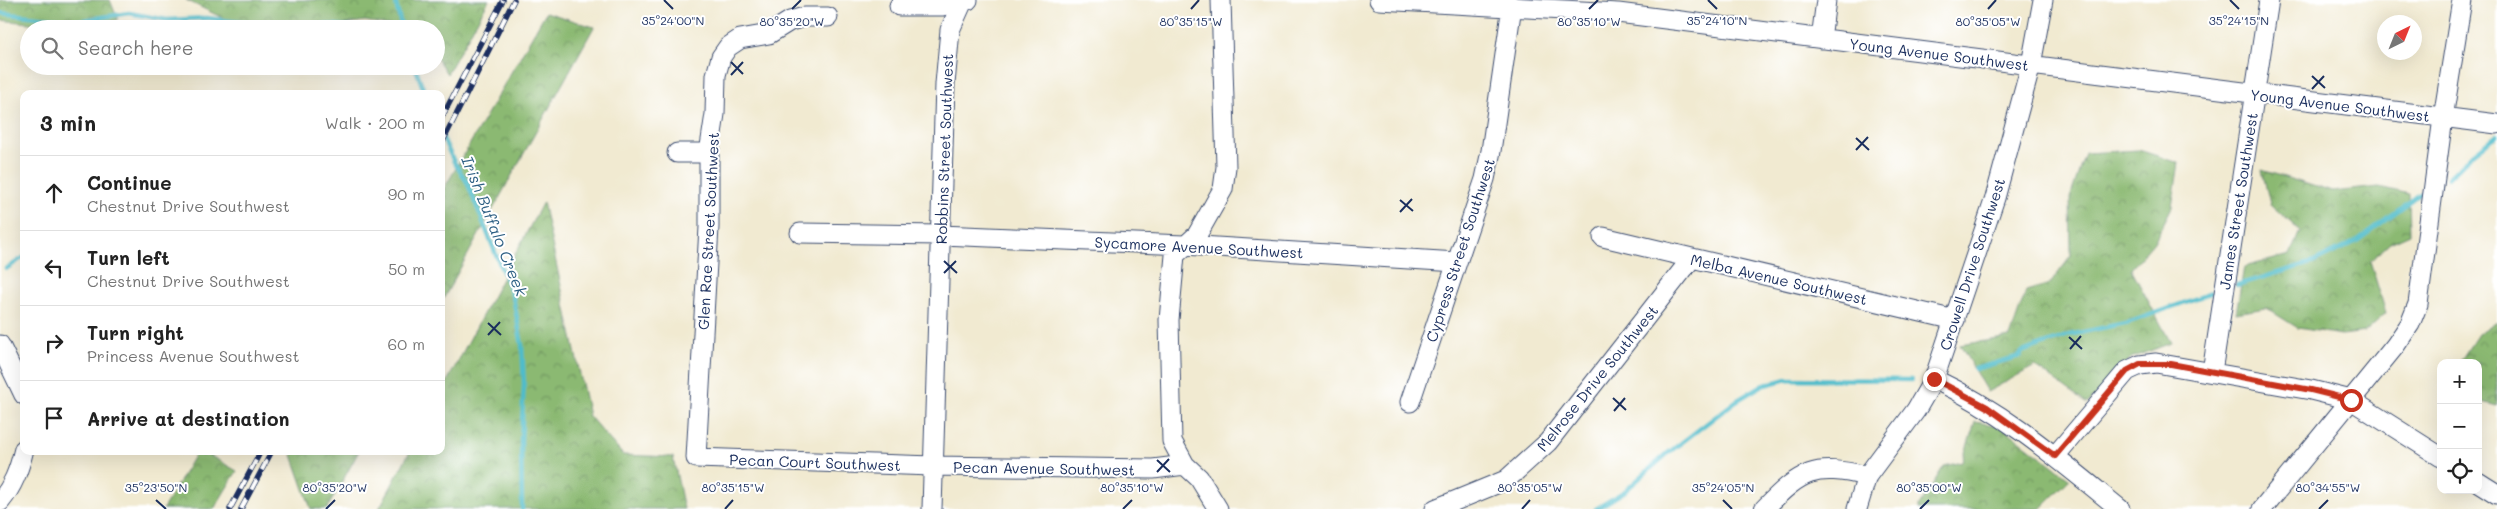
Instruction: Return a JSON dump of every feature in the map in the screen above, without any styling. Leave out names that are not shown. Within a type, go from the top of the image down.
[{"type":"street","points":[[1218,509],[1203,483],[1185,465],[1172,441],[1169,320],[1175,255],[1197,235],[1223,189],[1226,167],[1221,0]]},
{"type":"street","name":"Young Avenue Southwest","points":[[1379,0],[1512,6],[1619,6],[1821,39],[2497,124]]},
{"type":"street","points":[[1821,39],[1826,0]]},
{"type":"street","name":"Crowell Drive Southwest","points":[[1857,509],[1867,476],[1916,410],[1934,379],[1995,198],[2031,65],[2043,0]]},
{"type":"street","name":"James Street Southwest","points":[[2212,372],[2268,0]]},
{"type":"street","points":[[2262,509],[2395,346],[2410,324],[2418,304],[2443,118],[2462,0]]},
{"type":"street","points":[[899,6],[942,6],[966,1]]},
{"type":"street","name":"Robbins Street Southwest","points":[[932,509],[945,84],[950,30],[966,1]]},
{"type":"street","name":"Cypress Street Southwest","points":[[1410,402],[1485,179],[1492,151],[1512,6]]},
{"type":"street","name":"Glen Rae Street Southwest","points":[[696,458],[709,227],[709,153],[715,114],[716,75],[721,57],[728,47],[740,39],[769,34],[790,20],[805,17],[828,17]]},
{"type":"street","points":[[677,153],[709,153]]},
{"type":"street","name":"Sycamore Avenue Southwest","points":[[800,233],[941,235],[1184,245],[1457,262]]},
{"type":"street","name":"Melba Avenue Southwest","points":[[1603,237],[1955,320]]},
{"type":"street","name":"Melrose Drive Southwest","points":[[1435,509],[1506,480],[1536,454],[1548,442],[1692,258]]},
{"type":"street","points":[[0,345],[20,387]]},
{"type":"street","points":[[2055,456],[2127,371],[2140,364],[2156,363],[2311,390],[2351,400],[2437,454]]},
{"type":"street","points":[[1934,379],[1987,407],[2055,456],[2120,509]]},
{"type":"street","points":[[0,502],[10,490],[22,455]]},
{"type":"street","name":"Pecan Court Southwest","points":[[696,458],[933,466]]},
{"type":"street","name":"Pecan Avenue Southwest","points":[[933,466],[1153,469],[1185,465]]},
{"type":"street","points":[[1764,509],[1792,482],[1812,471],[1839,470],[1867,476]]},
{"type":"street","points":[[2482,485],[2497,494]]},
{"type":"green space","points":[[0,0],[110,0],[118,20],[20,20],[20,22],[0,20]]},
{"type":"green space","points":[[186,0],[489,0],[447,74],[445,71],[445,20],[227,20]]},
{"type":"green space","points":[[546,12],[594,27],[445,296],[445,187]]},
{"type":"green space","points":[[2139,150],[2179,163],[2172,207],[2154,242],[2131,269],[2171,343],[2131,358],[2087,404],[2035,366],[1987,392],[1960,345],[2010,337],[2026,291],[2050,284],[2071,256],[2070,198],[2085,153]]},
{"type":"green space","points":[[2262,170],[2332,192],[2379,187],[2409,194],[2410,234],[2390,243],[2370,261],[2386,313],[2365,332],[2341,335],[2298,328],[2266,308],[2236,313],[2244,267],[2290,255],[2300,231],[2270,204]]},
{"type":"green space","points":[[543,202],[589,416],[623,455],[673,457],[684,509],[379,509],[408,455],[445,455],[445,386]]},
{"type":"green space","points":[[2497,321],[2497,406],[2482,402],[2482,359],[2462,359],[2478,334]]},
{"type":"green space","points":[[1975,422],[2001,426],[2070,479],[2040,509],[1919,509],[1919,506],[1944,466],[1962,462]]},
{"type":"green space","points":[[195,455],[209,455],[237,471],[214,509],[163,509]]},
{"type":"green space","points":[[292,455],[357,455],[327,509],[311,509]]},
{"type":"waterway","name":"Irish Buffalo Creek","points":[[395,0],[400,20]]},
{"type":"waterway","points":[[0,13],[67,20]]},
{"type":"waterway","points":[[84,20],[129,13],[167,20]]},
{"type":"waterway","points":[[167,20],[207,18],[222,20]]},
{"type":"waterway","name":"Irish Buffalo Creek","points":[[418,75],[424,90]]},
{"type":"waterway","points":[[2448,178],[2474,153],[2496,136]]},
{"type":"waterway","name":"Irish Buffalo Creek","points":[[445,143],[454,162],[467,182],[513,297],[522,345],[524,384],[521,440],[522,509]]},
{"type":"waterway","points":[[2237,285],[2314,262],[2357,241],[2420,194]]},
{"type":"waterway","points":[[6,269],[20,260]]},
{"type":"waterway","points":[[1975,369],[2020,356],[2022,352],[2069,335],[2130,322],[2211,293]]},
{"type":"waterway","points":[[1596,509],[1625,491],[1668,453],[1736,401],[1761,386],[1787,379],[1911,380]]},
{"type":"railway","points":[[445,111],[503,0]]},
{"type":"railway","points":[[445,137],[514,0]]},
{"type":"railway","points":[[230,509],[259,455]]},
{"type":"railway","points":[[241,509],[270,455]]},
{"type":"route","points":[[1934,379],[1987,407],[2023,431],[2055,456],[2127,371],[2140,364],[2171,364],[2311,390],[2351,400]]}]
